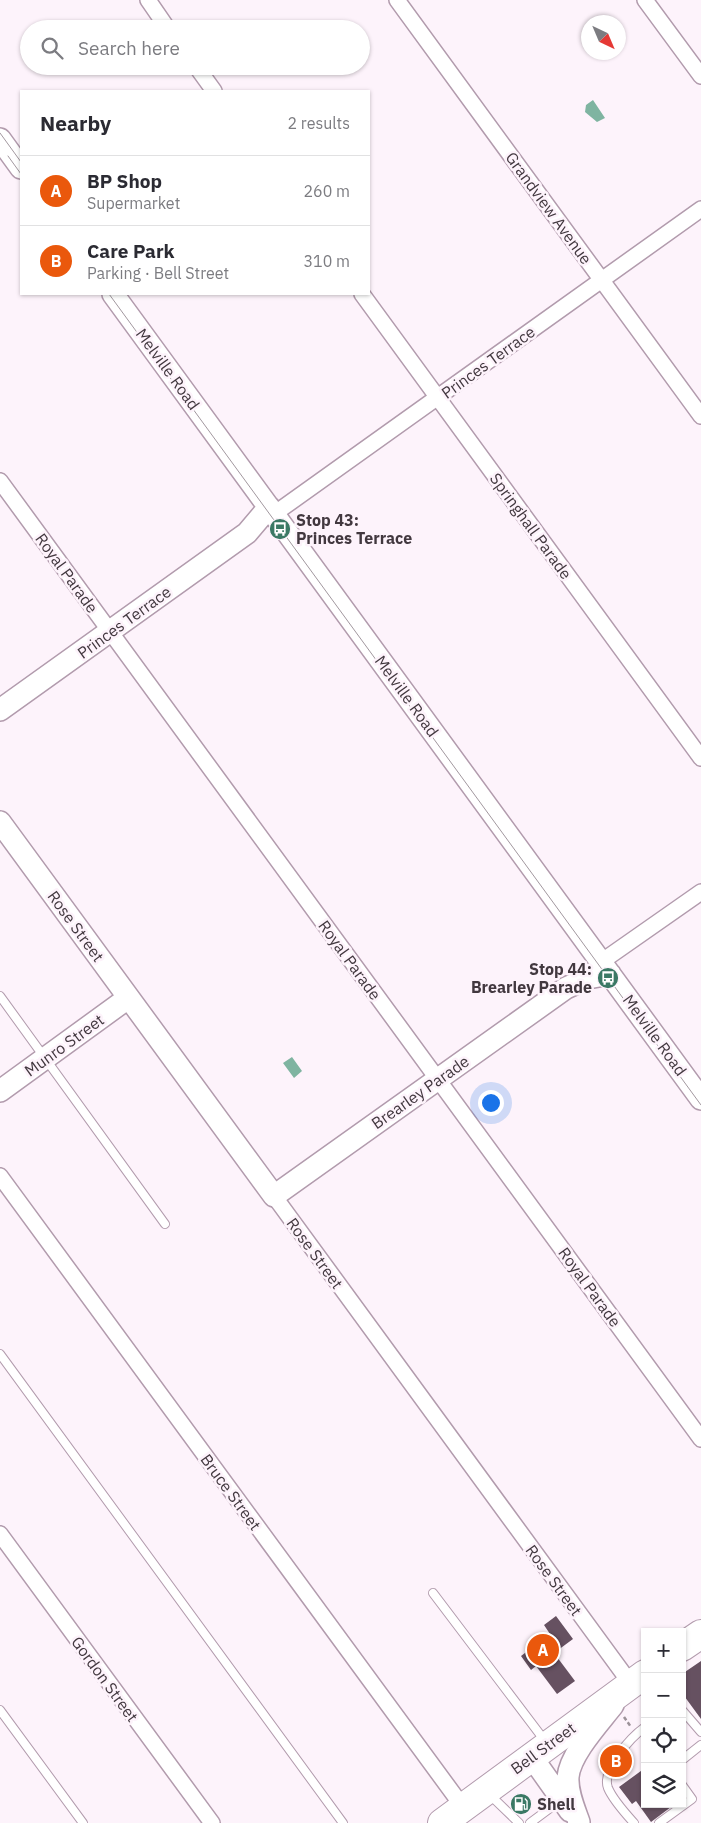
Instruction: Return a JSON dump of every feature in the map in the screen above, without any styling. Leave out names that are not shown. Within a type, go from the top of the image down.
[{"type":"highway","points":[[686,1644],[701,1634]]},
{"type":"highway","name":"Bell Street","points":[[452,1815],[638,1679]]},
{"type":"street","points":[[148,0],[162,20]]},
{"type":"street","name":"Grandview Avenue","points":[[397,0],[701,416]]},
{"type":"street","points":[[645,0],[701,76]]},
{"type":"street","points":[[202,75],[213,90]]},
{"type":"street","points":[[0,139],[20,167]]},
{"type":"street","name":"Princes Terrace","points":[[0,710],[701,209]]},
{"type":"street","name":"Melville Road","points":[[114,295],[701,1099]]},
{"type":"street","name":"Springhall Parade","points":[[363,295],[701,758]]},
{"type":"street","name":"Royal Parade","points":[[0,481],[701,1439]]},
{"type":"street","name":"Rose Street","points":[[0,822],[274,1196],[638,1679]]},
{"type":"street","name":"Brearley Parade","points":[[274,1196],[566,988],[588,978],[601,963],[701,892]]},
{"type":"street","name":"Munro Street","points":[[0,1091],[128,998]]},
{"type":"street","name":"Bruce Street","points":[[0,1176],[452,1815]]},
{"type":"street","name":"Gordon Street","points":[[0,1534],[212,1823]]},
{"type":"street","points":[[579,1822],[569,1792],[568,1776],[572,1763],[588,1738],[638,1679]]},
{"type":"street","points":[[539,1750],[562,1800],[579,1822]]},
{"type":"lane","points":[[0,996],[165,1224]]},
{"type":"lane","points":[[0,1354],[342,1823]]},
{"type":"lane","points":[[434,1593],[539,1750]]},
{"type":"lane","points":[[0,1710],[83,1823]]},
{"type":"lane","points":[[686,1715],[701,1732]]},
{"type":"lane","points":[[634,1823],[608,1789],[608,1773],[631,1738],[641,1730]]},
{"type":"lane","points":[[686,1757],[701,1745]]},
{"type":"lane","points":[[485,1790],[519,1823]]},
{"type":"lane","points":[[686,1791],[692,1799],[686,1803]]},
{"type":"lane","points":[[530,1823],[562,1800]]},
{"type":"lane","points":[[659,1823],[680,1808]]},
{"type":"shaded area","points":[[593,100],[605,118],[597,122],[585,112],[586,105]]},
{"type":"shaded area","points":[[292,1057],[302,1071],[294,1078],[283,1063]]},
{"type":"building","points":[[556,1616],[573,1639],[554,1653],[575,1681],[557,1694],[536,1666],[531,1670],[521,1656],[550,1634],[544,1625]]},
{"type":"building","points":[[701,1661],[701,1719],[686,1698],[686,1671]]},
{"type":"building","points":[[641,1771],[641,1808],[636,1801],[632,1804],[619,1787]]},
{"type":"building","points":[[641,1808],[670,1808],[651,1822]]},
{"type":"tram line","points":[[0,133],[20,161]]},
{"type":"tram line","points":[[8,156],[20,173]]},
{"type":"tram line","points":[[110,295],[701,1105]]},
{"type":"place","name":"Stop 43: Princes Terrace","points":[[280,529]]},
{"type":"place","name":"Stop 44: Brearley Parade","points":[[608,978]]},
{"type":"place","name":"BP Shop","points":[[543,1650]]},
{"type":"place","name":"Care Park","points":[[616,1761]]},
{"type":"place","name":"Shell","points":[[521,1804]]}]
